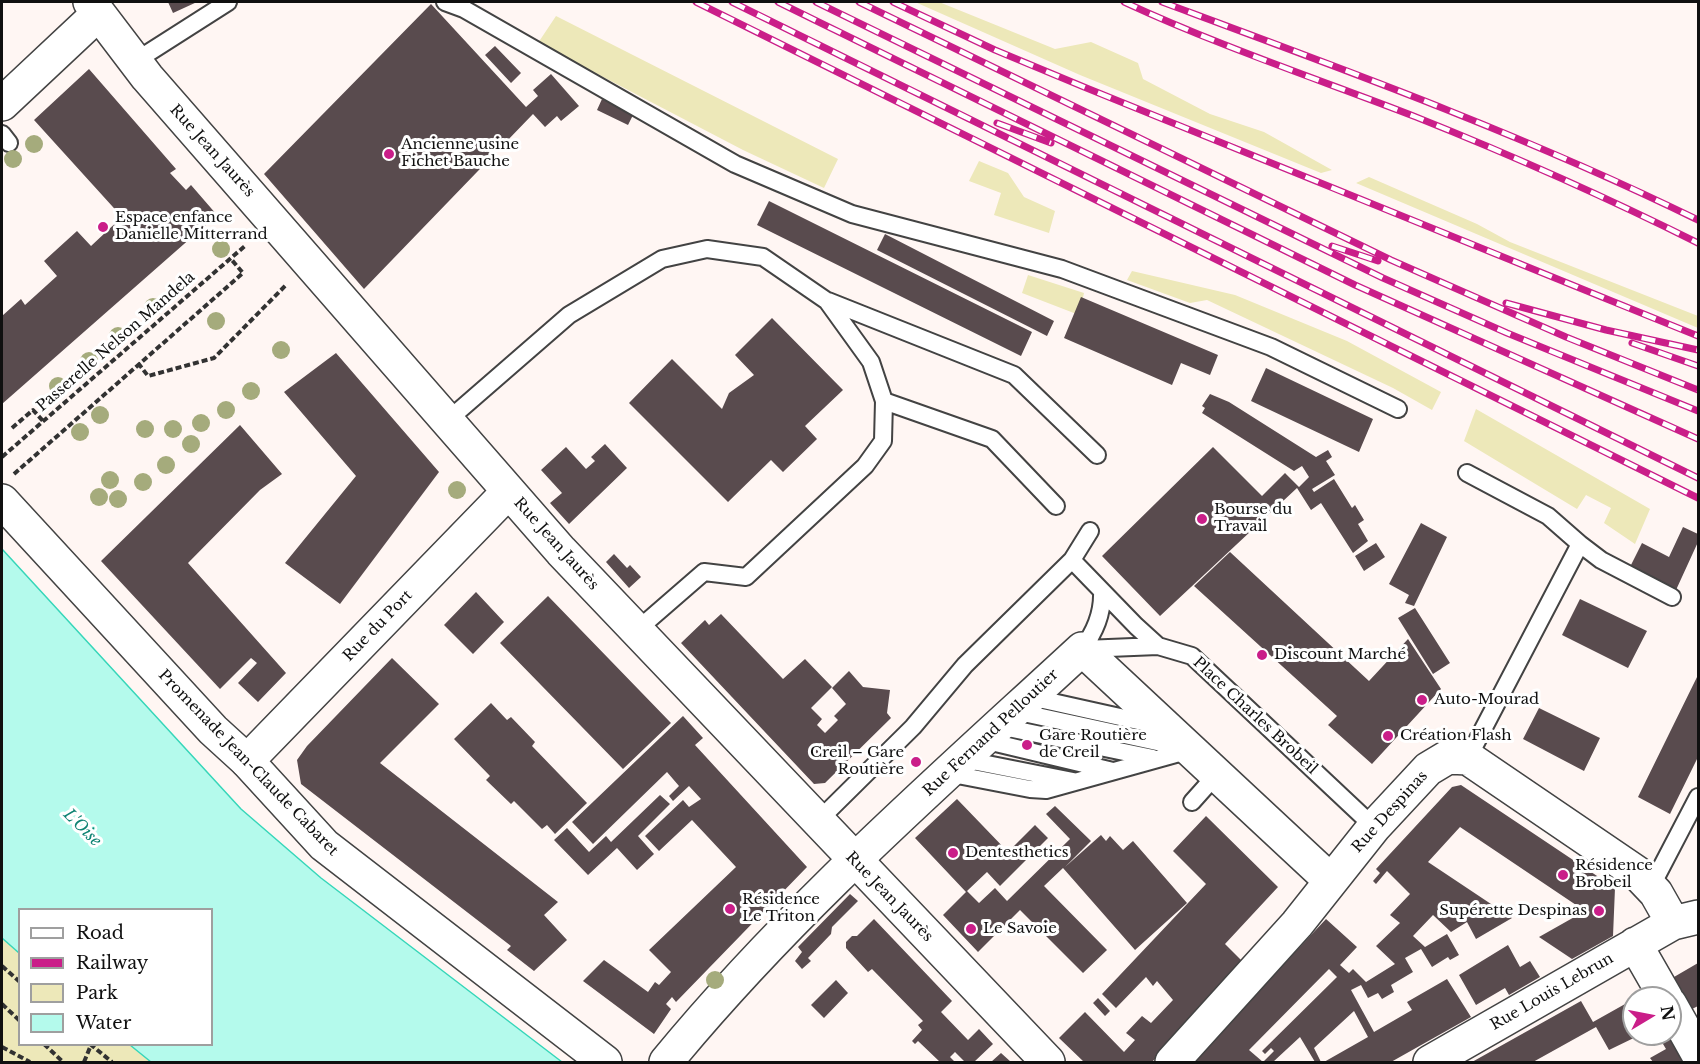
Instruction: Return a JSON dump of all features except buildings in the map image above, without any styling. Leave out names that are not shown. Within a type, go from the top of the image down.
[{"type":"street","name":"Rue Jean Jaurès","points":[[94,8],[134,62],[508,492],[636,631],[1048,1062]]},
{"type":"street","points":[[2,104],[94,8]]},
{"type":"street","name":"Promenade Jean-Claude Cabaret","points":[[6,489],[213,730],[247,761],[324,845],[605,1062]]},
{"type":"street","name":"Rue du Port","points":[[247,761],[508,492]]},
{"type":"street","points":[[1082,649],[1331,881]]},
{"type":"street","name":"Rue Fernand Pelloutier","points":[[666,1062],[712,1007],[854,859],[1082,649]]},
{"type":"street","name":"Rue Despinas","points":[[1172,1062],[1297,924],[1374,827],[1437,762],[1448,757],[1468,758]]},
{"type":"street","points":[[1468,758],[1637,873],[1692,921]]},
{"type":"street","name":"Rue Louis Lebrun","points":[[1430,1062],[1635,944],[1692,921]]},
{"type":"street","points":[[1635,944],[1659,986]]},
{"type":"street","points":[[1682,1026],[1698,1054]]},
{"type":"lane","points":[[134,62],[228,2]]},
{"type":"lane","points":[[445,2],[464,9],[735,164],[852,214],[1062,269],[1271,347],[1398,409]]},
{"type":"lane","points":[[447,421],[569,315],[662,259],[707,249],[763,257],[827,301],[1014,375],[1097,455]]},
{"type":"lane","points":[[636,631],[705,572],[746,577],[865,466],[883,441],[884,401],[871,362],[827,301]]},
{"type":"lane","points":[[884,401],[992,439],[1056,506]]},
{"type":"lane","points":[[1467,473],[1548,516],[1601,561],[1672,597]]},
{"type":"lane","points":[[817,822],[905,735],[965,665],[1072,560],[1090,531]]},
{"type":"lane","points":[[1468,758],[1580,544]]},
{"type":"lane","points":[[1072,560],[1158,646]]},
{"type":"lane","points":[[1082,649],[1096,627],[1103,602],[1102,591]]},
{"type":"lane","name":"Place Charles Brobeil","points":[[1082,649],[1158,646],[1192,656],[1374,827]]},
{"type":"lane","points":[[989,735],[1166,727]]},
{"type":"lane","points":[[989,735],[1190,750]]},
{"type":"lane","points":[[989,735],[1157,759]]},
{"type":"lane","points":[[989,735],[1114,771]]},
{"type":"lane","points":[[989,735],[1077,781],[1190,750]]},
{"type":"lane","points":[[1192,802],[1217,774]]},
{"type":"lane","points":[[1651,887],[1698,797]]},
{"type":"path","name":"Passerelle Nelson Mandela","points":[[2,458],[246,245]]},
{"type":"path","points":[[6,489],[138,363],[243,273],[231,259]]},
{"type":"path","points":[[138,363],[148,376],[214,358],[294,277]]},
{"type":"path","points":[[12,428],[33,410],[44,421]]},
{"type":"path","points":[[2,966],[18,980]]},
{"type":"path","points":[[2,1004],[18,1019]]},
{"type":"path","points":[[46,1046],[63,1062]]},
{"type":"path","points":[[84,1062],[90,1046]]},
{"type":"path","points":[[91,1046],[112,1062]]},
{"type":"path","points":[[2,1047],[30,1062]]},
{"type":"green space","points":[[915,2],[939,2],[1055,49],[1091,42],[1138,63],[1143,79],[1210,114],[1264,132],[1332,170],[1321,173],[1080,75]]},
{"type":"green space","points":[[556,16],[838,159],[824,188],[743,150],[538,43]]},
{"type":"green space","points":[[979,161],[1008,173],[1024,197],[1055,211],[1049,233],[994,215],[1001,193],[969,181]]},
{"type":"green space","points":[[1369,177],[1477,224],[1510,242],[1698,316],[1698,328],[1356,183]]},
{"type":"green space","points":[[1132,271],[1235,295],[1347,341],[1441,392],[1432,410],[1393,388],[1207,300],[1190,303],[1127,280]]},
{"type":"green space","points":[[1028,275],[1084,293],[1079,315],[1022,293]]},
{"type":"green space","points":[[1476,409],[1650,509],[1635,544],[1604,523],[1611,508],[1586,495],[1577,509],[1464,441]]},
{"type":"green space","points":[[2,938],[18,952],[18,1046],[131,1046],[151,1062],[2,1062]]},
{"type":"water","name":"L'Oise","points":[[2,549],[241,809],[321,878],[562,1062],[151,1062],[131,1046],[213,1046],[213,908],[18,908],[18,952],[2,938]]},
{"type":"railway","points":[[696,2],[1698,498]]},
{"type":"railway","points":[[732,2],[1698,478]]},
{"type":"railway","points":[[778,2],[1355,285],[1698,439]]},
{"type":"railway","points":[[816,2],[1383,278],[1507,333],[1698,411]]},
{"type":"railway","points":[[859,2],[1391,260],[1566,337],[1698,390]]},
{"type":"railway","points":[[893,2],[995,50],[1084,87],[1698,336]]},
{"type":"railway","points":[[1124,2],[1232,48],[1487,146],[1698,243]]},
{"type":"railway","points":[[1162,2],[1500,131],[1698,220]]},
{"type":"railway","points":[[997,123],[1051,143]]},
{"type":"railway","points":[[1332,246],[1378,261]]},
{"type":"railway","points":[[1506,303],[1606,330],[1698,350]]},
{"type":"railway","points":[[1632,343],[1698,366]]},
{"type":"place","name":"Ancienne usine Fichet Bauche","points":[[389,154]]},
{"type":"place","name":"Espace enfance Danielle Mitterrand","points":[[103,227]]},
{"type":"place","name":"Bourse du Travail","points":[[1202,519]]},
{"type":"place","name":"Discount Marché","points":[[1262,655]]},
{"type":"place","name":"Auto-Mourad","points":[[1422,700]]},
{"type":"place","name":"Création Flash","points":[[1388,736]]},
{"type":"place","name":"Gare Routière de Creil","points":[[1027,745]]},
{"type":"place","name":"Creil – Gare Routière","points":[[916,762]]},
{"type":"place","name":"Dentesthetics","points":[[953,853]]},
{"type":"place","name":"Résidence Brobeil","points":[[1563,875]]},
{"type":"place","name":"Résidence Le Triton","points":[[730,909]]},
{"type":"place","name":"Supérette Despinas","points":[[1599,911]]},
{"type":"place","name":"Le Savoie","points":[[971,929]]}]
